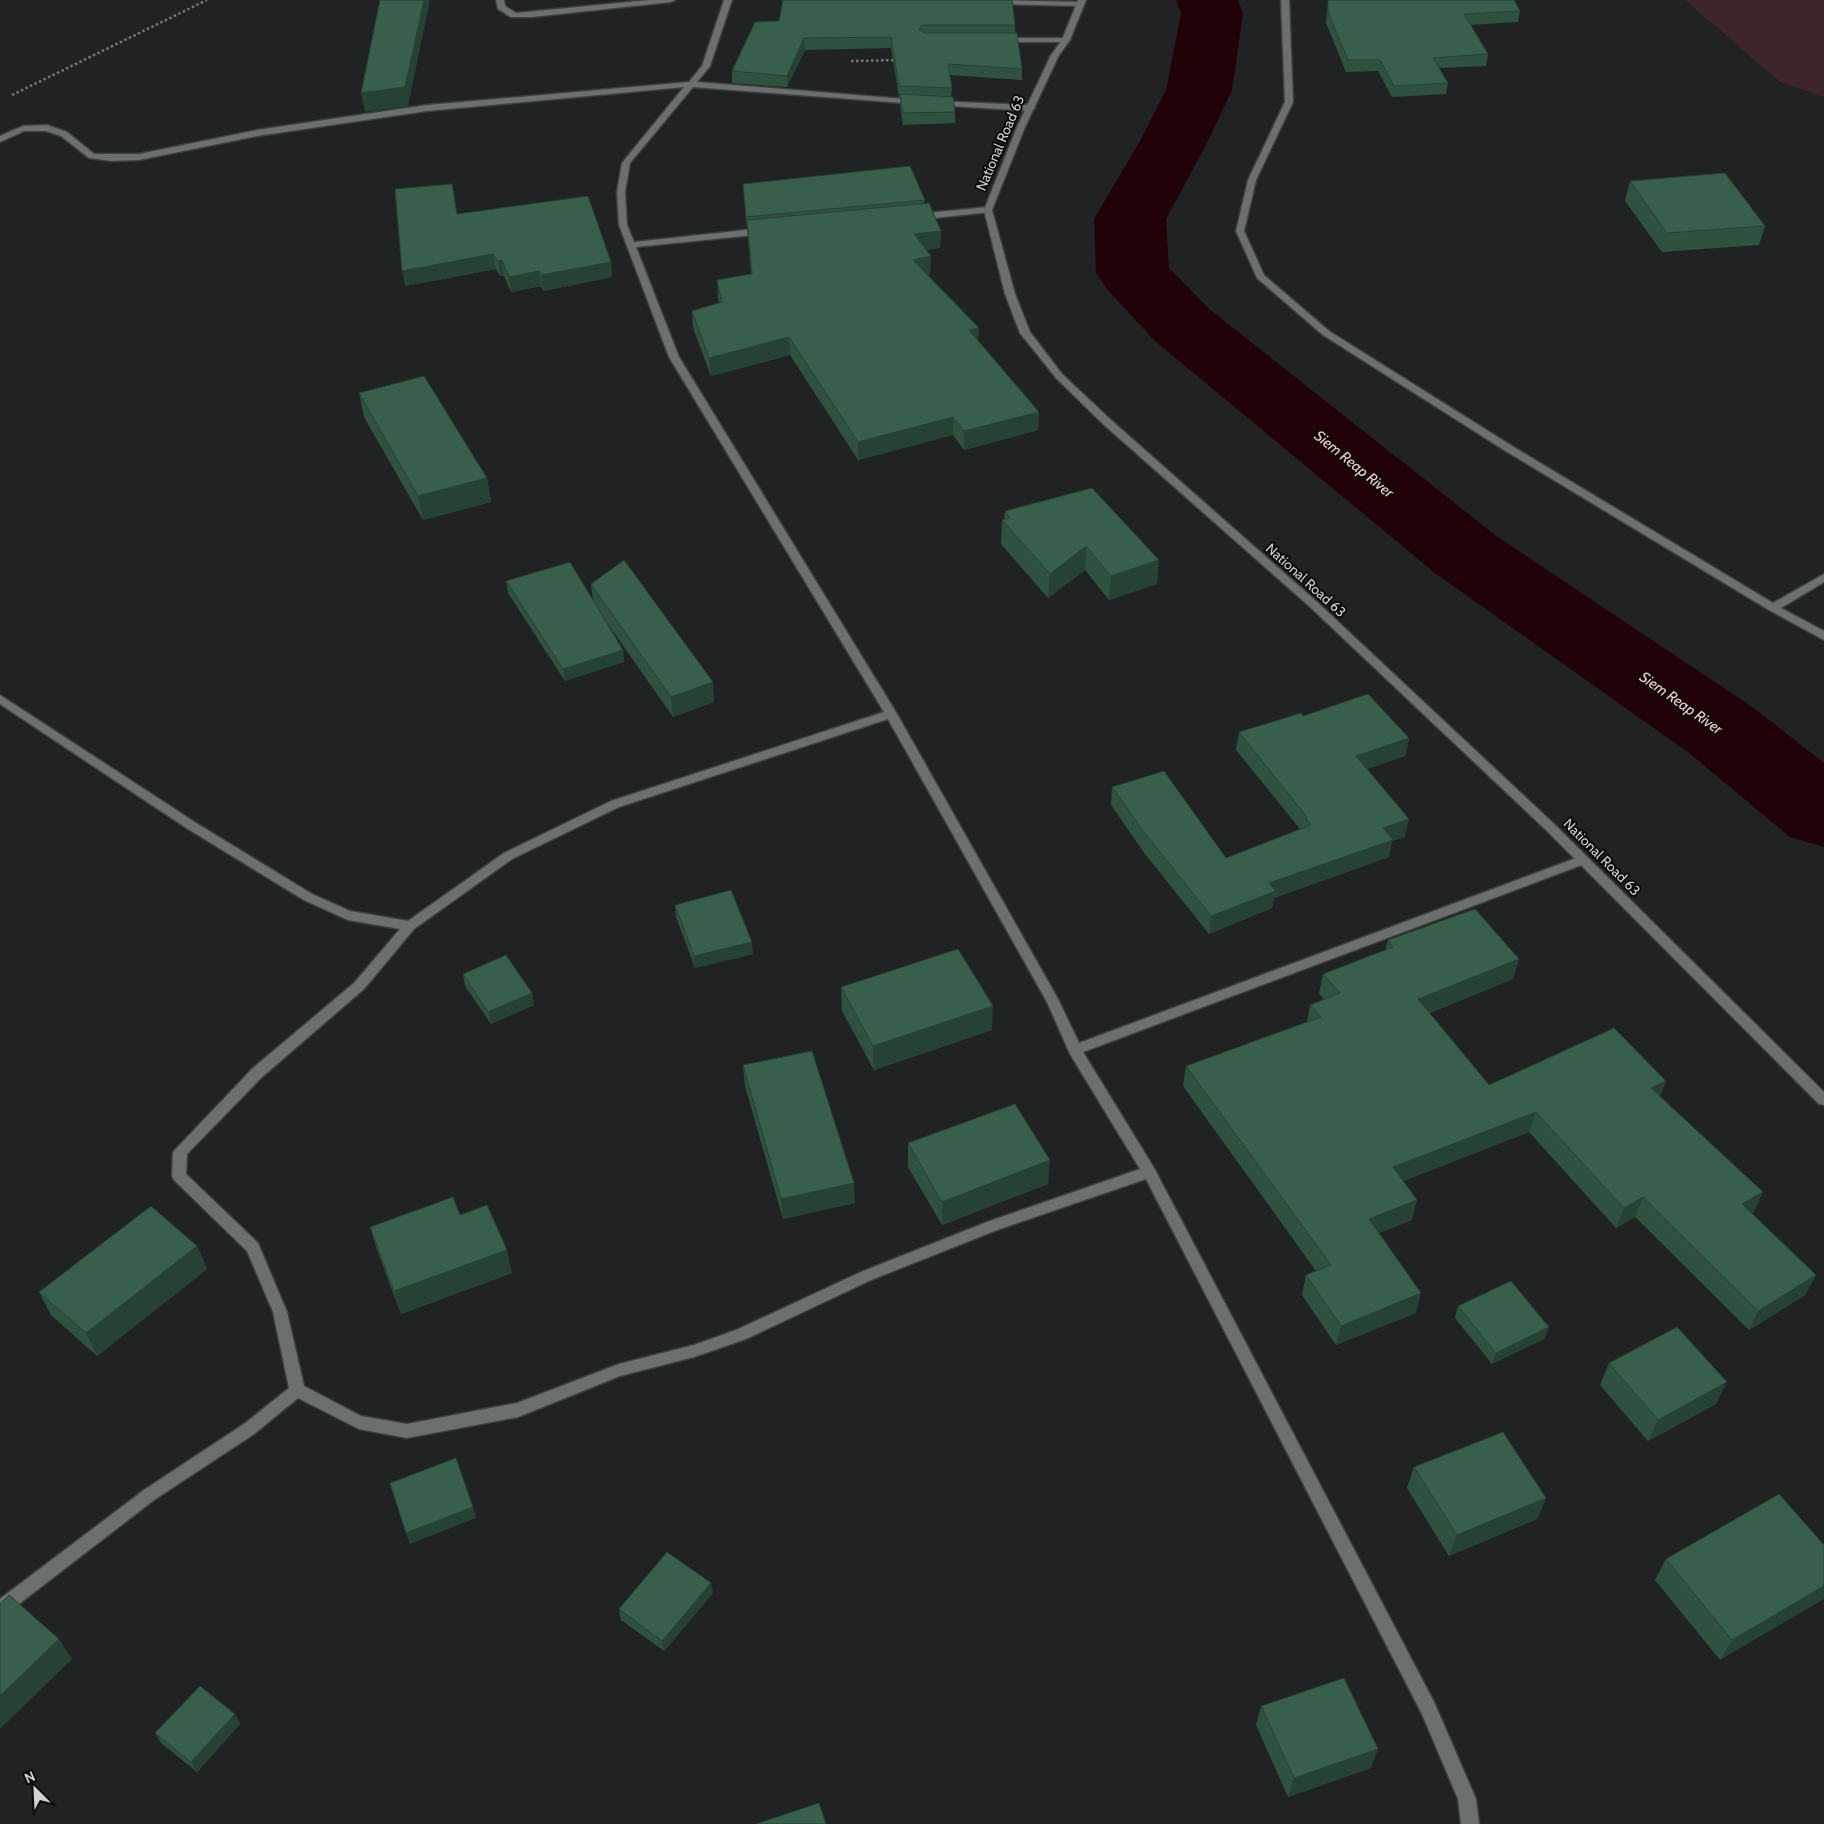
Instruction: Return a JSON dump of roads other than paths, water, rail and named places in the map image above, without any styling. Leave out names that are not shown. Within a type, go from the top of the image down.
[{"type":"street","points":[[500,0],[501,7],[514,15],[532,15],[671,0]]},
{"type":"street","points":[[728,0],[706,66],[626,163],[621,192],[623,225],[674,358],[891,714],[1053,1002],[1075,1050],[1149,1172],[1428,1708],[1467,1799],[1470,1824]]},
{"type":"street","points":[[1285,0],[1289,102],[1252,180],[1240,231],[1260,276],[1326,333],[1508,448],[1773,608],[1824,636]]},
{"type":"street","points":[[985,2],[1081,2]]},
{"type":"street","name":"National Road 63","points":[[1081,2],[1066,40],[1055,55],[1017,135],[988,210],[1010,294],[1025,333],[1059,376],[1107,422],[1313,604],[1583,860],[1824,1100]]},
{"type":"street","points":[[991,40],[1066,40]]},
{"type":"street","points":[[0,139],[22,130],[47,128],[64,134],[92,156],[112,158],[139,157],[257,133],[427,108],[691,84],[857,99],[1031,108]]},
{"type":"street","points":[[909,218],[988,210]]},
{"type":"street","points":[[630,244],[780,230]]},
{"type":"street","points":[[1773,608],[1824,576]]},
{"type":"street","points":[[0,699],[192,826],[308,898],[348,915],[410,926]]},
{"type":"street","points":[[297,1390],[280,1312],[253,1247],[179,1176],[180,1152],[257,1073],[359,986],[410,926],[508,856],[615,804],[891,714]]},
{"type":"street","points":[[1075,1050],[1583,860]]},
{"type":"street","points":[[297,1390],[359,1422],[407,1431],[518,1410],[619,1370],[694,1351],[740,1334],[866,1276],[992,1226],[1149,1172]]},
{"type":"street","points":[[0,1609],[149,1495],[248,1429],[297,1390]]},
{"type":"waterway","name":"Siem Reap River","points":[[1207,0],[1212,14],[1199,90],[1174,141],[1130,219],[1133,273],[1182,325],[1465,554],[1722,731],[1824,813]]}]
